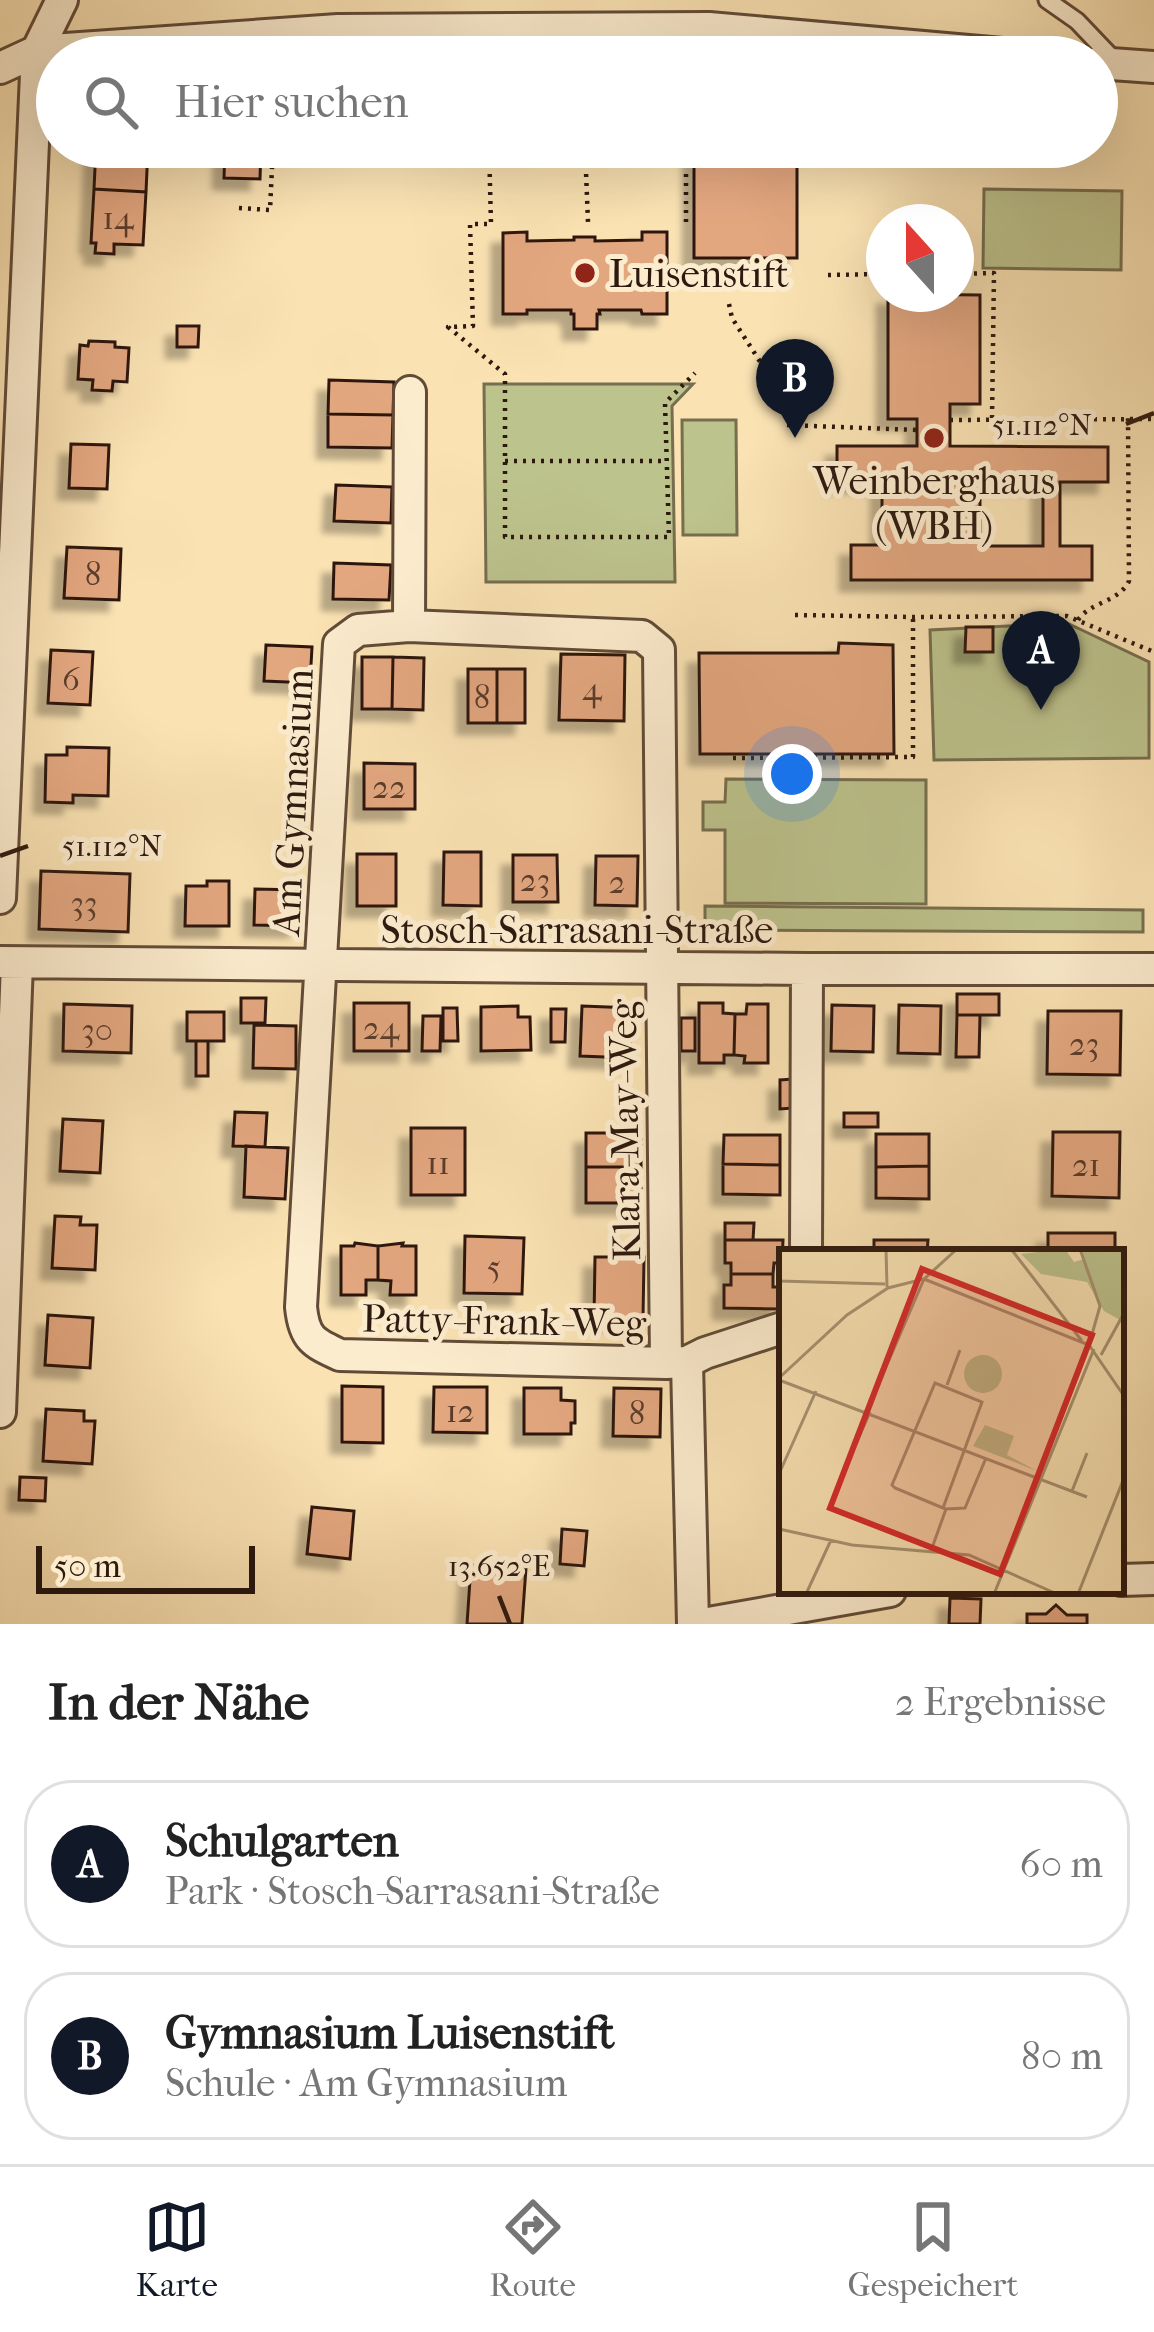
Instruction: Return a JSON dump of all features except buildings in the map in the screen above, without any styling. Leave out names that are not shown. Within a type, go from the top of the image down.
[{"type":"street","points":[[44,36],[62,0]]},
{"type":"street","points":[[252,36],[338,30],[710,28],[800,36]]},
{"type":"street","points":[[0,68],[36,51]]},
{"type":"street","points":[[1118,65],[1154,67]]},
{"type":"street","points":[[0,898],[36,74]]},
{"type":"street","points":[[409,626],[410,392]]},
{"type":"street","name":"Am Gymnasium","points":[[322,966],[339,644],[358,630],[409,626],[642,636],[659,650],[661,968]]},
{"type":"street","points":[[0,1412],[9,962]]},
{"type":"street","name":"Stosch-Sarrasani-Straße","points":[[9,962],[1154,969]]},
{"type":"street","name":"Patty-Frank-Weg","points":[[322,966],[302,1307],[303,1326],[316,1344],[340,1355],[676,1362],[779,1329]]},
{"type":"street","name":"Klara-May-Weg","points":[[661,968],[676,1362],[693,1624]]},
{"type":"street","points":[[806,969],[806,1249]]},
{"type":"street","points":[[1124,1580],[1154,1579]]},
{"type":"street","points":[[703,1624],[873,1594]]},
{"type":"lane","points":[[1047,0],[1077,21],[1087,36]]},
{"type":"path","points":[[239,208],[270,209],[272,168]]},
{"type":"path","points":[[490,168],[491,224],[470,224],[473,326],[448,327],[505,374],[506,537],[669,537],[665,403],[695,373]]},
{"type":"path","points":[[586,168],[588,222]]},
{"type":"path","points":[[686,168],[686,227]]},
{"type":"path","points":[[828,275],[866,274]]},
{"type":"path","points":[[974,274],[994,274],[992,419]]},
{"type":"path","points":[[729,304],[732,318],[779,391],[795,397]]},
{"type":"path","points":[[1078,620],[1124,591],[1129,581],[1128,418]]},
{"type":"path","points":[[950,420],[1154,418]]},
{"type":"path","points":[[787,425],[917,430]]},
{"type":"path","points":[[505,460],[667,461]]},
{"type":"path","points":[[795,615],[1067,616],[1154,652]]},
{"type":"path","points":[[733,758],[914,757],[913,617]]},
{"type":"green space","points":[[984,189],[1122,191],[1121,270],[983,268]]},
{"type":"green space","points":[[484,384],[693,384],[672,406],[675,582],[486,582]]},
{"type":"green space","points":[[682,420],[736,420],[737,535],[683,535]]},
{"type":"green space","points":[[1067,623],[1149,662],[1149,758],[934,760],[930,630]]},
{"type":"green space","points":[[726,779],[926,780],[926,904],[725,903],[725,830],[703,830],[703,802],[725,802]]},
{"type":"green space","points":[[705,906],[1143,910],[1143,932],[705,930]]},
{"type":"place","name":"Luisenstift","points":[[585,273]]},
{"type":"place","name":"Gymnasium Luisenstift","points":[[795,438]]},
{"type":"place","name":"Weinberghaus (WBH)","points":[[934,438]]},
{"type":"place","name":"Schulgarten","points":[[1041,710]]}]
